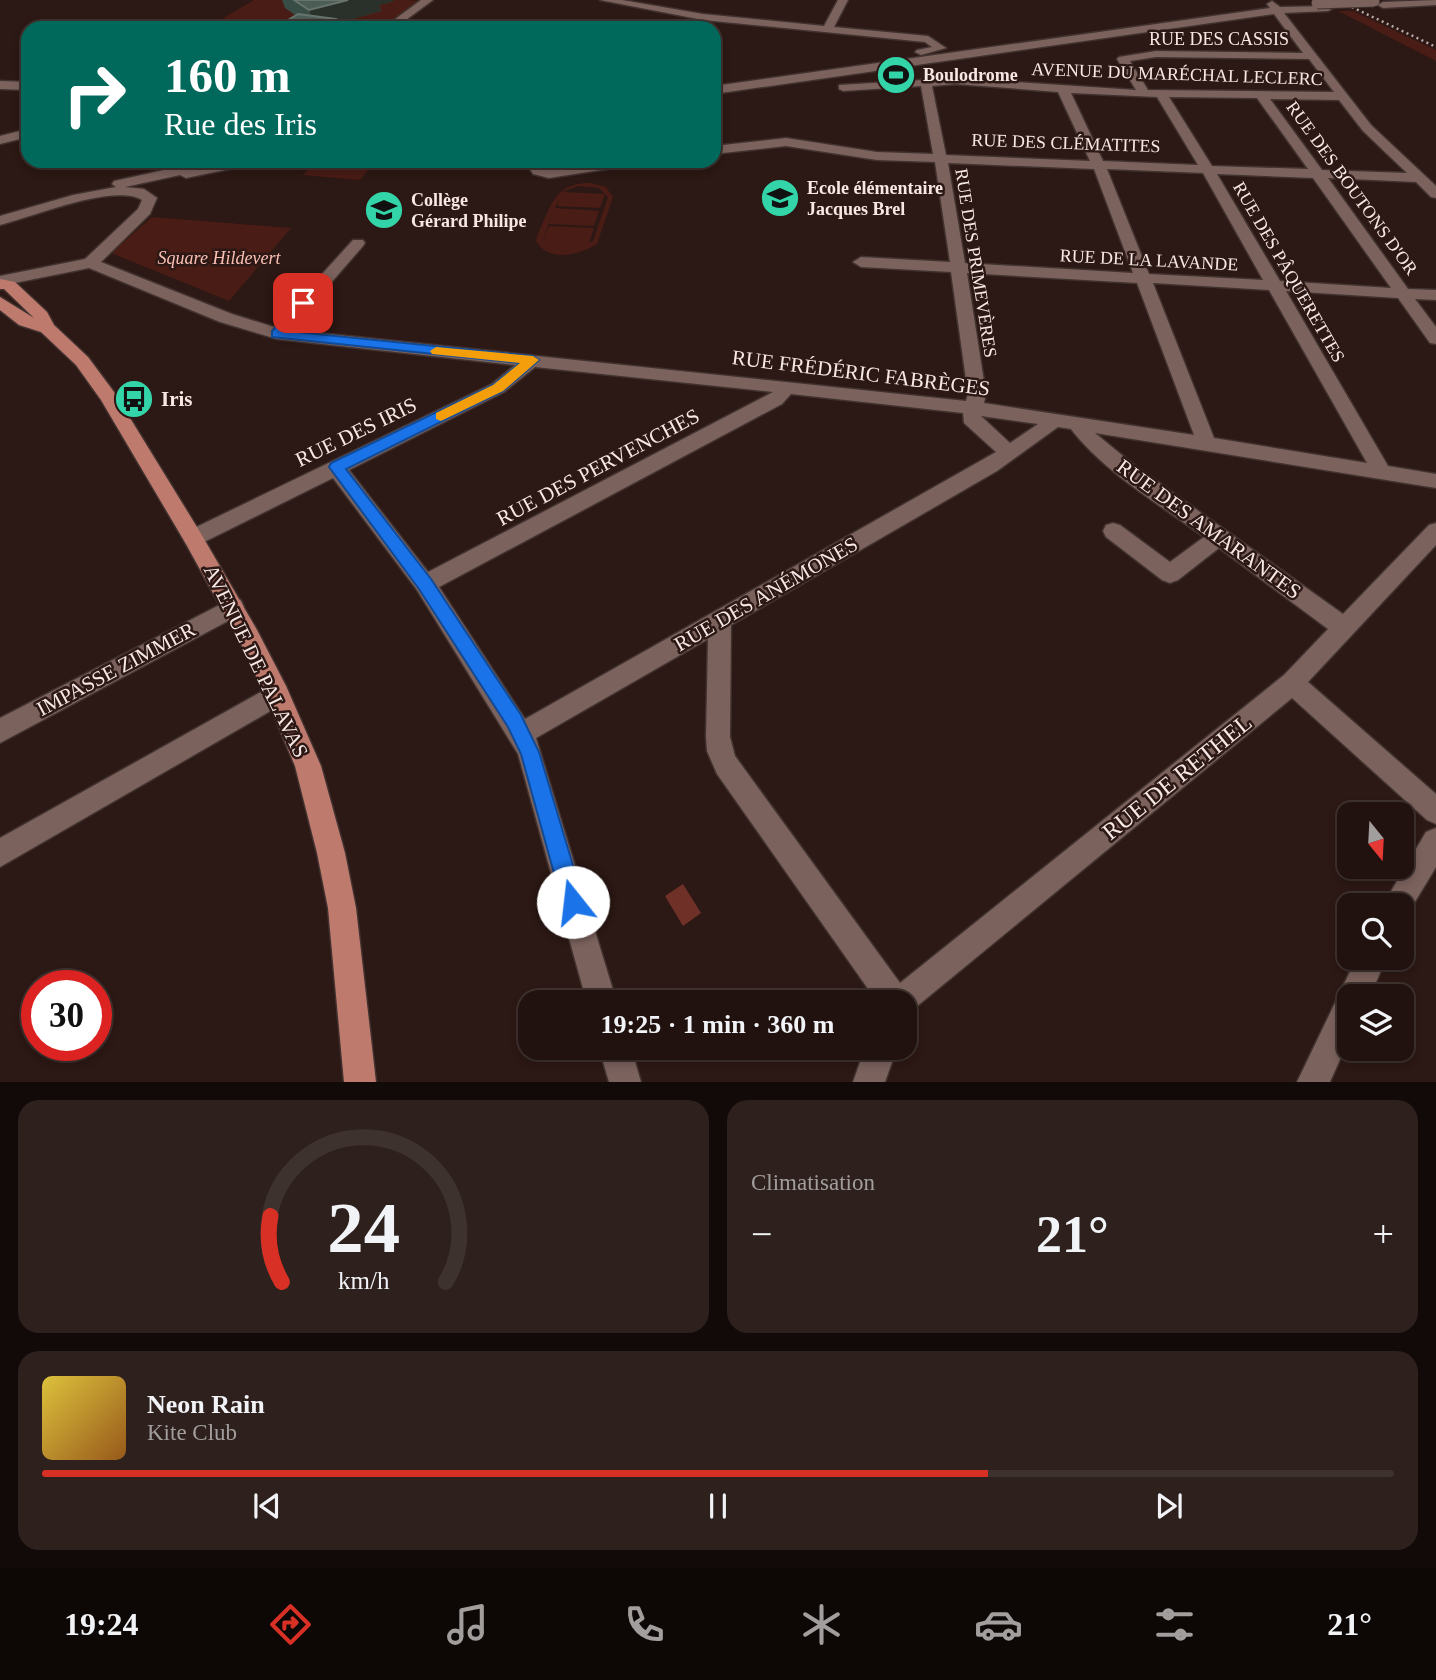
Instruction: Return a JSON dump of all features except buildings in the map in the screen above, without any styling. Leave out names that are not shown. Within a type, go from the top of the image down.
[{"type":"main road","name":"AVENUE DE PALAVAS","points":[[0,282],[9,285],[41,316],[47,328],[82,361],[108,396],[233,607],[277,694],[308,766],[331,853],[342,908],[360,1082]]},
{"type":"main road","name":"AVENUE DE PALAVAS","points":[[0,302],[25,321],[47,328]]},
{"type":"street","points":[[398,21],[428,0]]},
{"type":"street","points":[[605,0],[668,12],[928,39],[939,44],[939,49],[721,81]]},
{"type":"street","points":[[827,30],[843,0]]},
{"type":"street","points":[[1273,5],[1328,8],[1381,2]]},
{"type":"street","points":[[721,89],[1262,11],[1273,5],[1436,2]]},
{"type":"street","points":[[1273,5],[1390,152],[1436,194]]},
{"type":"street","points":[[721,10],[748,17],[749,21]]},
{"type":"street","name":"RUE DES CASSIS","points":[[1153,93],[1123,59],[1156,54],[1314,56]]},
{"type":"street","name":"AVENUE DU MARÉCHAL LECLERC","points":[[955,55],[986,76],[1010,86]]},
{"type":"street","name":"AVENUE DU MARÉCHAL LECLERC","points":[[956,82],[986,76]]},
{"type":"street","name":"AVENUE DU MARÉCHAL LECLERC","points":[[843,87],[956,82],[1153,93],[1343,96]]},
{"type":"street","name":"RUE DES PRIMEVÈRES","points":[[926,83],[977,394],[975,408]]},
{"type":"street","points":[[0,85],[21,86]]},
{"type":"street","points":[[1063,89],[1098,163],[1207,444]]},
{"type":"street","name":"RUE DES PÂQUERETTES","points":[[1153,93],[1208,169],[1382,472]]},
{"type":"street","name":"RUE DES BOUTONS D'OR","points":[[1261,95],[1436,339]]},
{"type":"street","points":[[0,140],[21,135]]},
{"type":"street","name":"RUE DES CLÉMATITES","points":[[721,149],[786,142],[811,144],[858,154],[1419,178]]},
{"type":"street","points":[[0,219],[105,187],[192,168]]},
{"type":"street","points":[[0,219],[217,168]]},
{"type":"street","points":[[536,168],[549,174],[588,168]]},
{"type":"street","points":[[0,282],[90,263],[112,244],[150,202],[148,195],[139,191],[116,190]]},
{"type":"street","points":[[277,334],[358,243]]},
{"type":"street","name":"RUE DE LA LAVANDE","points":[[861,262],[1436,295]]},
{"type":"street","name":"RUE FRÉDÉRIC FABRÈGES","points":[[90,263],[226,318],[277,334],[975,408],[1436,481]]},
{"type":"street","name":"RUE DES IRIS","points":[[193,538],[498,388],[533,360]]},
{"type":"street","name":"RUE DES PERVENCHES","points":[[425,584],[776,400],[787,386]]},
{"type":"street","points":[[975,408],[971,418],[1009,453]]},
{"type":"street","name":"RUE DES ANÉMONES","points":[[521,734],[1009,453],[1050,425],[1050,421]]},
{"type":"street","name":"RUE DES AMARANTES","points":[[1077,424],[1088,439],[1127,470],[1346,629]]},
{"type":"street","points":[[336,467],[425,584],[521,734],[530,752],[598,990]]},
{"type":"street","points":[[1113,531],[1170,574],[1220,536]]},
{"type":"street","name":"RUE DE RETHEL","points":[[913,990],[1292,683],[1436,531]]},
{"type":"street","name":"IMPASSE ZIMMER","points":[[0,732],[233,607]]},
{"type":"street","points":[[720,621],[718,737],[723,758],[888,990]]},
{"type":"street","points":[[1292,683],[1436,811]]},
{"type":"street","points":[[0,853],[277,694]]},
{"type":"street","points":[[1404,893],[1436,842]]},
{"type":"street","points":[[1313,1082],[1337,1031]]},
{"type":"street","points":[[619,1060],[625,1082]]},
{"type":"street","points":[[869,1082],[877,1060]]},
{"type":"green space","points":[[254,0],[419,1],[392,21],[218,21]]},
{"type":"green space","points":[[1338,11],[1353,11],[1436,50],[1436,61]]},
{"type":"green space","points":[[310,168],[370,168],[360,180],[303,175]]},
{"type":"green space","points":[[590,183],[606,187],[613,197],[597,244],[573,254],[556,255],[542,248],[536,241],[550,206],[561,192],[568,187]],"holes":[[[578,186],[599,188],[605,194],[563,192]],[[605,194],[608,197],[593,241],[589,243],[594,228],[549,226],[543,241],[552,214],[549,224],[594,226],[599,211],[555,208],[559,199],[557,206],[600,208]]]},
{"type":"green space","name":"Square Hildevert","points":[[152,217],[291,228],[229,301],[111,253]]},
{"type":"shaded area","points":[[683,884],[701,913],[683,926],[665,896]]},
{"type":"railway","points":[[1337,0],[1436,47]]},
{"type":"slow traffic","points":[[436,351],[533,360],[498,388],[441,416]]},
{"type":"place","name":"Boulodrome","points":[[896,75]]},
{"type":"place","name":"Ecole élémentaire Jacques Brel","points":[[780,198]]},
{"type":"place","name":"Collège Gérard Philipe","points":[[384,210]]},
{"type":"place","name":"Iris","points":[[134,399]]},
{"type":"route","points":[[303,303],[277,334],[533,360],[498,388],[336,467],[425,584],[515,721],[530,752],[573,902]]}]
